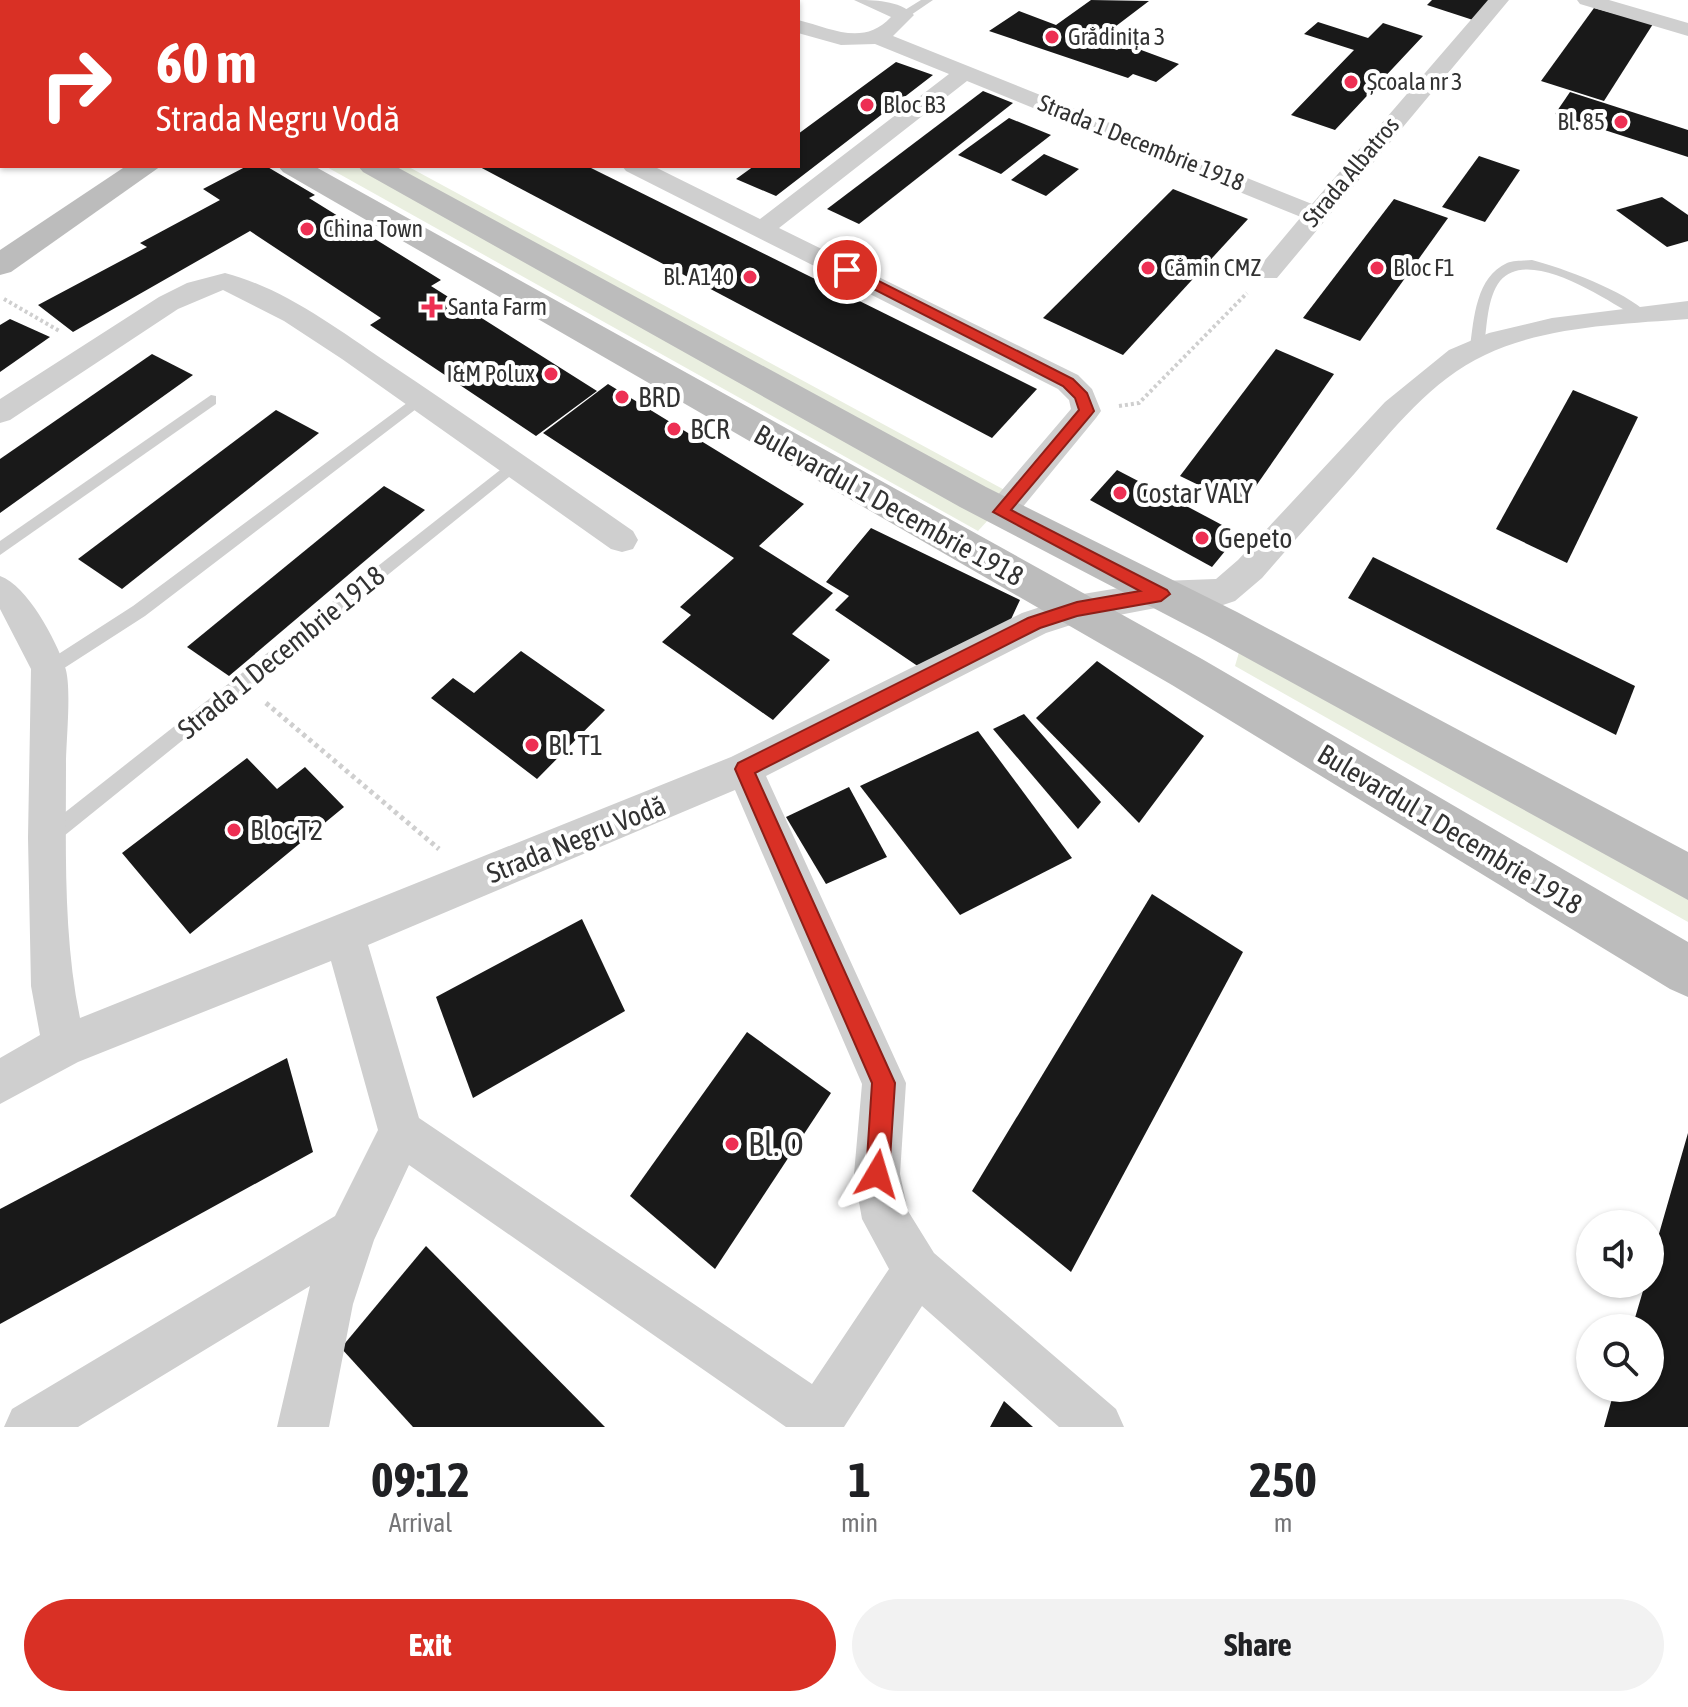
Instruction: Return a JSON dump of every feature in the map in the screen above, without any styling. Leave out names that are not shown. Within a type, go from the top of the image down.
[{"type":"main road","points":[[0,265],[143,168]]},
{"type":"main road","name":"Bulevardul 1 Decembrie 1918","points":[[297,168],[924,526],[1077,609],[1688,971]]},
{"type":"main road","name":"Bulevardul 1 Decembrie 1918","points":[[377,168],[1001,512],[1161,594],[1688,877]]},
{"type":"street","points":[[864,0],[904,15],[879,38]]},
{"type":"street","name":"Strada Albatros","points":[[1268,272],[1415,95],[1499,0]]},
{"type":"street","points":[[1587,0],[1688,30]]},
{"type":"street","name":"Strada 1 Decembrie 1918","points":[[800,27],[846,41],[879,38],[1315,214]]},
{"type":"street","points":[[764,228],[966,72]]},
{"type":"street","points":[[638,168],[1068,382],[1082,396],[1086,411],[1001,512]]},
{"type":"street","points":[[0,413],[175,300],[208,284],[230,280],[250,287],[308,322],[622,540]]},
{"type":"street","name":"Strada Negru Vodă","points":[[0,1082],[64,1046],[344,935],[744,769],[1034,623],[1077,609],[1161,594],[1223,592],[1250,569],[1395,410],[1437,371],[1477,347],[1640,313],[1688,310]]},
{"type":"street","points":[[0,589],[13,601],[49,669],[47,838],[52,986],[64,1046]]},
{"type":"street","points":[[744,769],[884,1083],[877,1174],[886,1219],[917,1270],[1098,1427]]},
{"type":"street","points":[[344,935],[401,1132],[819,1419],[917,1270]]},
{"type":"street","points":[[303,1427],[328,1304],[352,1233],[401,1132]]},
{"type":"street","points":[[30,1427],[352,1233]]},
{"type":"lane","points":[[904,15],[928,0]]},
{"type":"lane","points":[[1477,347],[1479,311],[1489,283],[1504,266],[1525,262],[1566,275],[1640,313]]},
{"type":"lane","points":[[49,669],[139,611],[419,399]]},
{"type":"lane","points":[[0,549],[211,400]]},
{"type":"lane","name":"Strada 1 Decembrie 1918","points":[[47,838],[514,465]]},
{"type":"path","points":[[1086,411],[1139,403],[1268,272]]},
{"type":"path","points":[[0,297],[95,352]]},
{"type":"path","points":[[243,683],[476,880]]},
{"type":"shaded area","points":[[329,168],[411,168],[1012,494],[978,531]]},
{"type":"shaded area","points":[[1242,642],[1688,885],[1688,922],[1235,666]]},
{"type":"building","name":"Grădinița 3","points":[[1091,0],[1149,1],[1095,42],[1117,50],[1125,44],[1179,64],[1156,82],[1133,74],[1128,78],[989,31],[1019,11],[1056,25]]},
{"type":"building","points":[[1432,0],[1492,0],[1473,20],[1427,5]]},
{"type":"building","points":[[1594,8],[1653,24],[1604,101],[1541,81]]},
{"type":"building","name":"Școala nr 3","points":[[1318,22],[1368,38],[1383,23],[1423,36],[1335,130],[1291,115],[1354,50],[1304,34]]},
{"type":"building","name":"Bloc B3","points":[[896,62],[933,75],[776,196],[736,179],[751,168],[800,168],[800,133]]},
{"type":"building","points":[[983,91],[1013,103],[859,224],[827,209]]},
{"type":"building","name":"Bl. 85","points":[[1570,92],[1688,130],[1688,157],[1555,114]]},
{"type":"building","points":[[1009,118],[1051,135],[1001,174],[958,155]]},
{"type":"building","points":[[1044,154],[1079,169],[1046,196],[1011,180]]},
{"type":"building","points":[[1479,156],[1520,170],[1485,222],[1442,207]]},
{"type":"building","points":[[243,168],[269,168],[315,195],[309,198],[441,280],[431,286],[597,391],[536,436],[370,325],[381,318],[250,231],[73,332],[38,305],[147,247],[140,243],[220,200],[203,189]]},
{"type":"building","name":"Bl. A140","points":[[482,168],[591,168],[1037,389],[992,438]]},
{"type":"building","name":"Cămin CMZ","points":[[1173,189],[1248,219],[1123,355],[1043,318]]},
{"type":"building","points":[[1662,197],[1688,215],[1688,241],[1667,247],[1616,210]]},
{"type":"building","name":"Bloc F1","points":[[1394,199],[1448,218],[1360,341],[1303,318]]},
{"type":"building","points":[[10,319],[50,337],[0,372],[0,325]]},
{"type":"building","points":[[1276,349],[1334,374],[1242,506],[1180,476]]},
{"type":"building","points":[[152,354],[193,375],[0,513],[0,459]]},
{"type":"building","points":[[608,384],[804,504],[759,546],[833,593],[792,634],[830,660],[773,720],[662,642],[691,615],[680,607],[734,558],[543,433]]},
{"type":"building","points":[[1573,390],[1638,417],[1567,563],[1496,529]]},
{"type":"building","points":[[276,410],[319,433],[122,589],[78,559]]},
{"type":"building","points":[[1117,470],[1239,534],[1212,567],[1090,500]]},
{"type":"building","points":[[384,486],[425,510],[229,676],[187,647]]},
{"type":"building","points":[[871,528],[1020,600],[1006,630],[922,669],[835,610],[849,596],[826,582]]},
{"type":"building","points":[[1373,557],[1635,686],[1616,735],[1348,598]]},
{"type":"building","name":"Bl. T1","points":[[521,651],[605,710],[537,779],[431,698],[453,678],[474,693]]},
{"type":"building","points":[[1097,661],[1204,736],[1139,823],[1036,718]]},
{"type":"building","points":[[1024,714],[1101,802],[1078,829],[993,729]]},
{"type":"building","points":[[978,731],[1072,858],[960,915],[860,786]]},
{"type":"building","name":"Bloc T2","points":[[247,758],[277,789],[305,767],[344,807],[190,934],[122,853]]},
{"type":"building","points":[[849,787],[887,857],[826,884],[786,817]]},
{"type":"building","points":[[1152,894],[1243,952],[1071,1272],[972,1191]]},
{"type":"building","points":[[582,919],[625,1011],[473,1098],[436,997]]},
{"type":"building","name":"Bl. O","points":[[747,1032],[831,1093],[715,1269],[630,1196]]},
{"type":"building","points":[[287,1058],[313,1152],[0,1324],[0,1209]]},
{"type":"building","points":[[1688,1133],[1688,1427],[1604,1427],[1611,1402],[1664,1402],[1664,1314],[1636,1314],[1641,1298],[1664,1298],[1664,1216]]},
{"type":"building","points":[[426,1246],[605,1427],[413,1427],[341,1348]]},
{"type":"building","points":[[1004,1401],[1033,1427],[990,1427]]},
{"type":"place","name":"Grădinița 3","points":[[1052,37]]},
{"type":"place","name":"Școala nr 3","points":[[1351,82]]},
{"type":"place","name":"Bloc B3","points":[[867,105]]},
{"type":"place","name":"Bl. 85","points":[[1621,122]]},
{"type":"place","name":"China Town","points":[[307,229]]},
{"type":"place","name":"Cămin CMZ","points":[[1148,268]]},
{"type":"place","name":"Bloc F1","points":[[1377,268]]},
{"type":"place","name":"Bl. A140","points":[[750,277]]},
{"type":"place","name":"Santa Farm","points":[[432,307]]},
{"type":"place","name":"I&M Polux","points":[[551,374]]},
{"type":"place","name":"BRD","points":[[622,397]]},
{"type":"place","name":"BCR","points":[[674,429]]},
{"type":"place","name":"Costar VALY","points":[[1120,493]]},
{"type":"place","name":"Gepeto","points":[[1202,538]]},
{"type":"place","name":"Bl. T1","points":[[532,745]]},
{"type":"place","name":"Bloc T2","points":[[234,830]]},
{"type":"place","name":"Bl. O","points":[[732,1144]]},
{"type":"route","points":[[847,270],[1068,382],[1082,396],[1086,411],[1001,512],[1161,594],[1077,609],[1034,623],[744,769],[884,1083],[877,1174]]}]
